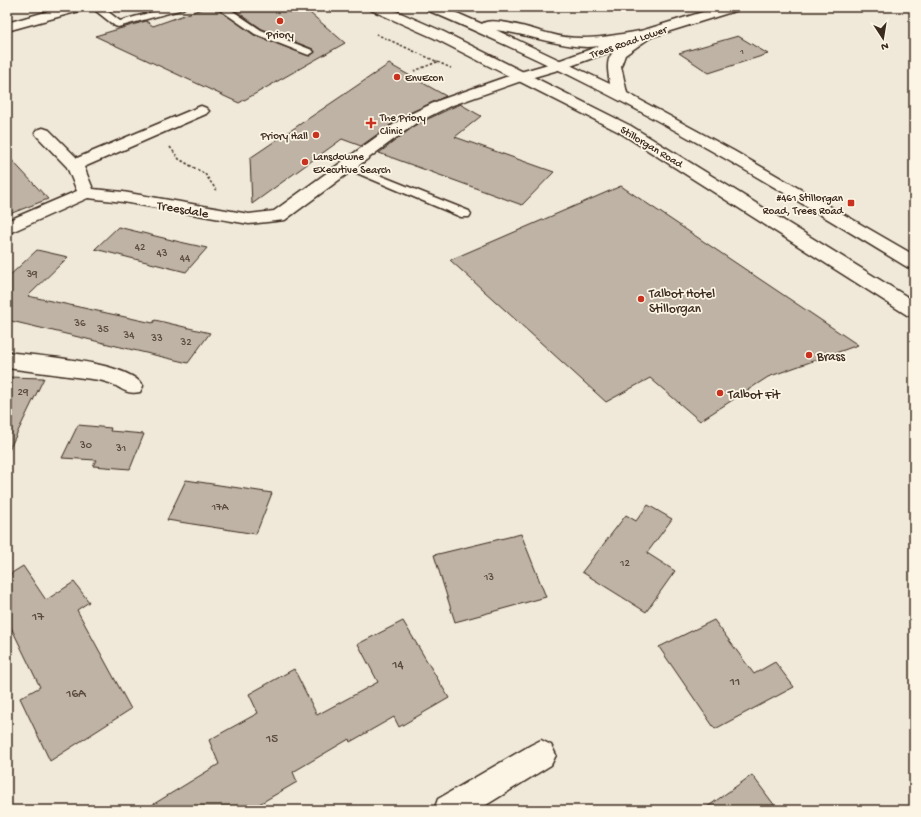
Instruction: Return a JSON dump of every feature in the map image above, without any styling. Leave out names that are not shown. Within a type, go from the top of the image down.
[{"type":"main road","points":[[7,27],[78,7]]},
{"type":"main road","name":"Stillorgan Road","points":[[376,7],[522,76],[625,129],[914,310]]},
{"type":"main road","points":[[432,7],[560,65],[666,118],[808,199],[914,263]]},
{"type":"main road","name":"Trees Road Lower","points":[[522,76],[560,65],[646,34],[733,7]]},
{"type":"main road","points":[[469,23],[519,29],[551,39],[588,42],[646,34]]},
{"type":"main road","points":[[620,96],[614,66],[619,53],[646,34]]},
{"type":"main road","points":[[349,166],[410,120],[445,103],[522,76]]},
{"type":"main road","points":[[75,165],[201,111]]},
{"type":"main road","points":[[7,228],[86,193],[75,165],[43,134]]},
{"type":"main road","name":"Treesdale","points":[[86,193],[123,197],[249,219],[279,216],[349,166]]},
{"type":"main road","points":[[7,360],[99,372],[119,378],[132,386]]},
{"type":"main road","points":[[449,810],[541,755]]},
{"type":"lane","points":[[96,7],[118,24],[180,7]]},
{"type":"lane","points":[[221,7],[258,32],[309,52]]},
{"type":"lane","points":[[349,166],[466,214]]},
{"type":"path","points":[[414,71],[437,62]]},
{"type":"path","points":[[151,133],[169,146],[178,160],[190,164],[209,177],[220,197],[232,212],[229,216]]},
{"type":"building","points":[[207,7],[215,7],[254,35],[310,56],[315,52],[313,49],[262,29],[230,7],[303,7],[345,43],[239,103],[95,36],[146,21],[153,26]]},
{"type":"building","points":[[738,36],[768,54],[709,73],[679,53]]},
{"type":"building","points":[[389,64],[446,96],[403,116],[361,146],[342,139],[252,204],[250,158]]},
{"type":"building","points":[[460,104],[481,116],[455,137],[554,172],[522,205],[379,153],[417,124]]},
{"type":"building","points":[[7,155],[48,199],[7,215]]},
{"type":"building","name":"Talbot Hotel Stillorgan","points":[[621,186],[858,345],[768,377],[700,421],[650,378],[606,402],[450,260]]},
{"type":"building","points":[[118,227],[207,248],[186,272],[95,249]]},
{"type":"building","points":[[37,250],[68,257],[28,296],[153,323],[155,320],[210,333],[188,363],[7,320],[7,278]]},
{"type":"building","points":[[7,377],[44,378],[7,454]]},
{"type":"building","points":[[78,425],[111,428],[110,431],[144,434],[130,469],[93,466],[96,460],[62,458]]},
{"type":"building","points":[[186,480],[272,493],[256,534],[167,520]]},
{"type":"building","points":[[648,505],[672,519],[647,553],[675,571],[646,612],[582,572],[626,515],[636,521]]},
{"type":"building","points":[[521,534],[546,597],[455,622],[434,555]]},
{"type":"building","points":[[23,566],[46,600],[74,582],[89,602],[77,610],[131,709],[50,761],[20,698],[40,687],[7,619],[7,576]]},
{"type":"building","points":[[714,620],[754,674],[775,662],[794,687],[715,729],[659,647]]},
{"type":"building","points":[[403,621],[449,698],[399,727],[394,717],[350,742],[349,739],[293,772],[297,782],[249,810],[144,810],[219,764],[209,740],[258,713],[249,694],[294,669],[317,715],[378,682],[358,644]]},
{"type":"building","points":[[752,775],[778,810],[703,810]]},
{"type":"place","name":"Priory","points":[[280,21]]},
{"type":"place","name":"EnvEcon","points":[[397,77]]},
{"type":"place","name":"The Priory Clinic","points":[[371,123]]},
{"type":"place","name":"Priory Hall","points":[[316,135]]},
{"type":"place","name":"Lansdowne Executive Search","points":[[305,162]]},
{"type":"place","name":"#461 Stillorgan Road, Trees Road","points":[[851,203]]},
{"type":"place","name":"Talbot Hotel Stillorgan","points":[[641,299]]},
{"type":"place","name":"Brass","points":[[809,355]]},
{"type":"place","name":"Talbot Fit","points":[[720,393]]}]
